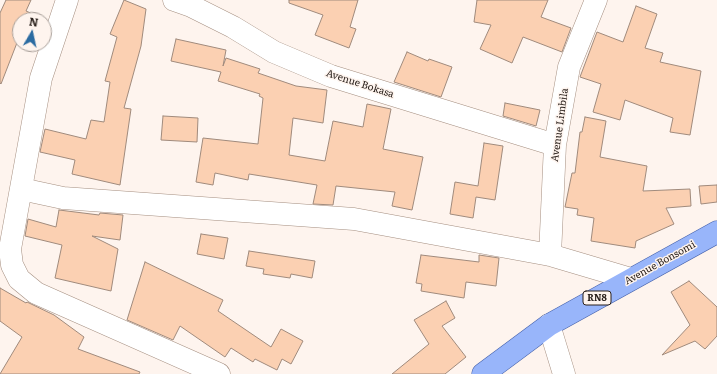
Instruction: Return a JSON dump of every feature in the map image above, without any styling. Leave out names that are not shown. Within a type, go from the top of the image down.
[{"type":"main road","name":"Avenue Bonsomi","points":[[483,374],[550,325],[717,232]]},
{"type":"street","points":[[67,0],[41,78],[10,249],[12,265],[19,279],[36,293],[218,374]]},
{"type":"street","name":"Avenue Bokasa","points":[[174,0],[191,6],[274,52],[331,76],[555,145]]},
{"type":"street","name":"Avenue Limbila","points":[[550,255],[555,145],[570,67],[596,0]]},
{"type":"street","points":[[21,189],[63,198],[354,219],[550,255],[631,279]]},
{"type":"street","points":[[550,325],[564,374]]},
{"type":"building","points":[[6,0],[31,0],[26,11],[28,12],[12,12],[12,52],[13,52],[1,84],[0,83],[0,13]]},
{"type":"building","points":[[124,0],[146,9],[141,46],[124,108],[131,109],[120,185],[72,174],[75,160],[40,152],[45,129],[86,139],[91,120],[104,122],[110,82],[105,81],[117,37],[110,34]]},
{"type":"building","points":[[289,0],[358,0],[350,27],[356,29],[349,48],[315,35],[323,15],[289,3]]},
{"type":"building","points":[[477,0],[548,0],[541,17],[571,28],[562,52],[523,37],[512,63],[480,49],[491,25],[474,22]]},
{"type":"building","points":[[636,6],[657,14],[645,48],[663,53],[660,62],[701,71],[690,135],[670,132],[673,118],[625,100],[620,120],[593,112],[601,84],[580,77],[597,32],[623,42]]},
{"type":"building","points":[[176,39],[226,50],[223,66],[226,58],[260,69],[258,73],[296,86],[327,90],[323,123],[293,118],[289,155],[325,161],[333,121],[363,127],[367,104],[391,109],[383,149],[423,157],[412,210],[392,206],[395,192],[336,186],[333,205],[313,204],[317,185],[249,174],[248,180],[215,173],[213,185],[196,182],[203,138],[258,144],[263,98],[259,96],[260,94],[218,81],[221,72],[171,61]]},
{"type":"building","points":[[407,52],[428,61],[429,59],[452,67],[441,97],[394,82]]},
{"type":"building","points":[[505,103],[540,110],[536,126],[503,116]]},
{"type":"building","points":[[163,116],[198,118],[197,142],[161,140]]},
{"type":"building","points":[[585,117],[606,121],[600,157],[647,166],[643,191],[690,189],[691,206],[666,208],[674,224],[636,241],[635,248],[591,241],[594,218],[577,215],[578,209],[565,207],[572,173],[575,173],[580,132],[582,132]]},
{"type":"building","points":[[484,143],[503,146],[495,200],[476,197],[473,218],[450,214],[455,182],[478,186]]},
{"type":"building","points":[[717,185],[717,202],[701,204],[699,186]]},
{"type":"building","points":[[59,210],[99,215],[100,213],[123,215],[120,240],[92,236],[118,249],[111,291],[55,278],[62,245],[25,236],[28,219],[56,227]]},
{"type":"building","points":[[201,234],[228,238],[224,259],[197,254]]},
{"type":"building","points":[[249,251],[315,261],[312,278],[291,274],[290,278],[263,274],[264,269],[246,266]]},
{"type":"building","points":[[421,255],[479,262],[479,255],[499,258],[496,286],[466,282],[464,298],[421,291],[422,284],[416,283]]},
{"type":"building","points":[[145,262],[223,300],[218,311],[271,347],[281,329],[303,341],[291,364],[282,359],[277,370],[255,359],[253,362],[231,348],[225,357],[180,326],[173,340],[127,320]]},
{"type":"building","points":[[689,281],[717,307],[717,336],[705,349],[695,341],[662,355],[690,325],[671,292]]},
{"type":"building","points":[[0,288],[26,303],[27,302],[54,315],[84,337],[78,349],[140,372],[139,374],[0,374],[22,337],[0,321]]},
{"type":"building","points":[[446,301],[455,318],[442,326],[466,357],[445,374],[392,374],[429,344],[414,320]]}]
